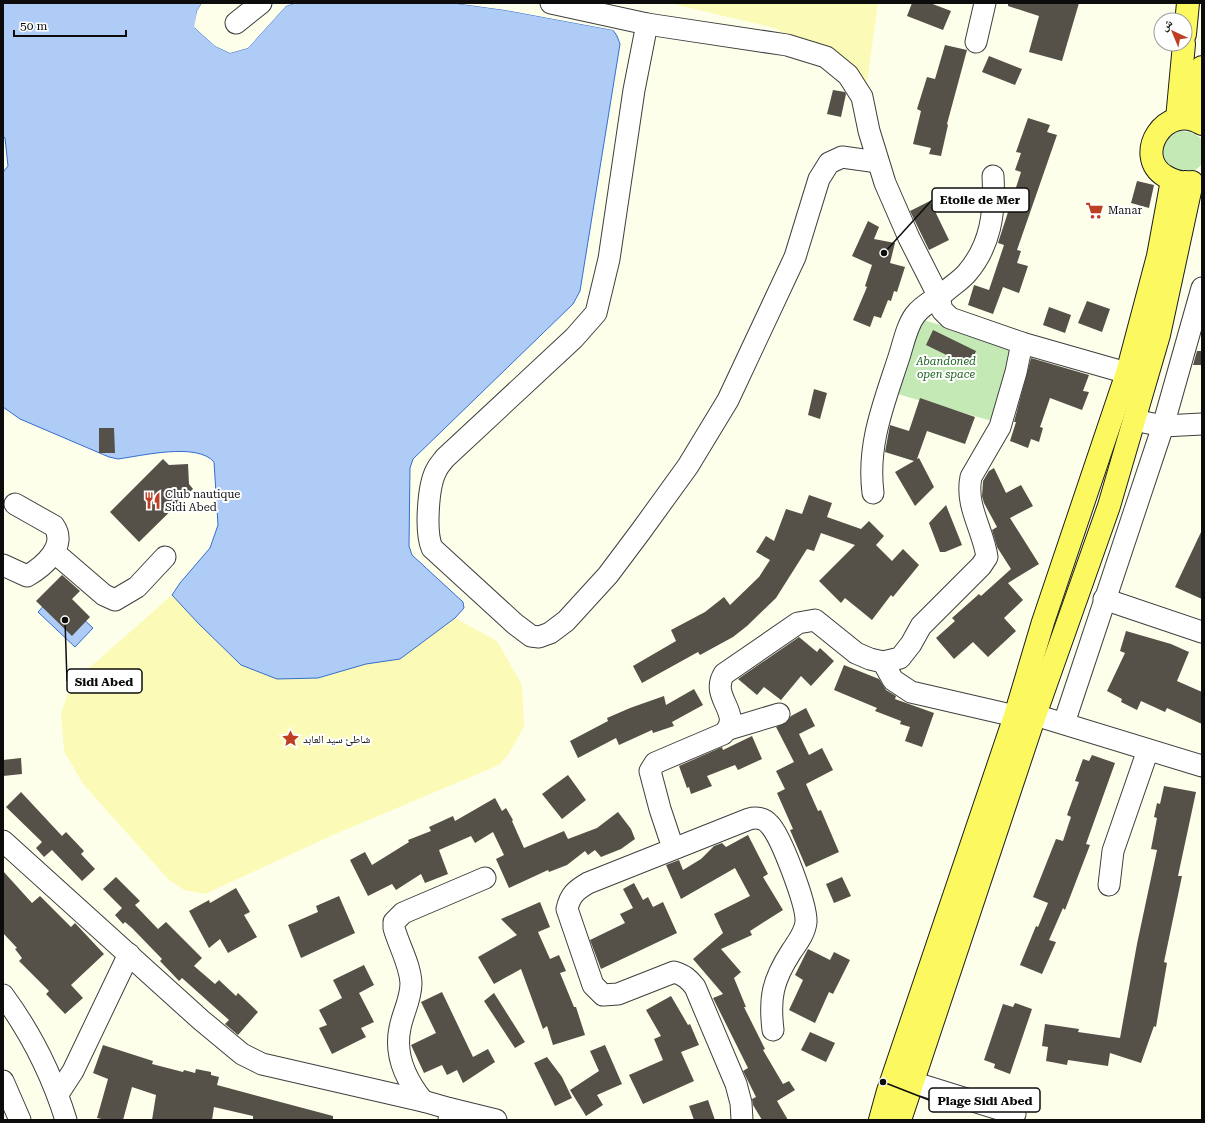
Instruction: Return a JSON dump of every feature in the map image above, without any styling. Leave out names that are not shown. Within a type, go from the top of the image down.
[{"type":"main road","points":[[1185,52],[1192,122]]},
{"type":"main road","points":[[1192,122],[1202,67]]},
{"type":"main road","points":[[1188,180],[1163,175],[1156,167],[1152,158],[1152,148],[1154,138],[1160,129],[1168,123],[1192,122]]},
{"type":"main road","points":[[900,1120],[1025,716],[1043,622],[1126,373],[1158,256],[1188,180]]},
{"type":"main road","points":[[880,1120],[888,1091],[1025,716],[1109,506],[1159,335],[1188,180]]},
{"type":"street","points":[[236,23],[261,3]]},
{"type":"street","points":[[550,3],[647,24],[787,45],[826,57],[848,76],[862,97],[878,162],[909,238],[939,297],[942,310],[950,318],[1022,344],[1126,373]]},
{"type":"street","points":[[976,42],[985,3]]},
{"type":"street","points":[[647,24],[634,90],[609,258],[596,313],[574,338],[445,458],[436,470],[432,483],[427,532],[432,548],[515,624],[531,636],[539,637],[550,634],[566,621],[608,575],[688,466],[728,400],[795,257],[820,179],[829,162],[842,157],[878,162]]},
{"type":"street","points":[[873,494],[871,475],[872,448],[878,423],[907,331],[915,315],[928,302],[939,297],[967,274],[982,251],[991,229],[994,200],[993,176]]},
{"type":"street","points":[[1064,723],[1104,599],[1163,426],[1202,292]]},
{"type":"street","points":[[729,729],[731,722],[730,716],[719,689],[720,681],[724,674],[798,623],[806,620],[815,620],[856,653],[870,659],[883,662],[900,658],[921,626],[981,566],[987,557],[986,547],[971,504],[969,486],[971,477],[1000,426],[1016,372],[1022,344]]},
{"type":"street","points":[[1134,420],[1163,426],[1202,424]]},
{"type":"street","points":[[3,565],[27,576],[47,562],[54,552],[58,540],[58,532],[54,526],[15,504]]},
{"type":"street","points":[[54,552],[104,595],[115,600],[137,587],[165,557]]},
{"type":"street","points":[[1104,599],[1202,632]]},
{"type":"street","points":[[883,662],[893,680],[911,692],[1064,723],[1202,766]]},
{"type":"street","points":[[673,848],[660,809],[650,771],[655,763],[723,734],[729,729],[779,714]]},
{"type":"street","points":[[1109,885],[1113,851],[1148,750]]},
{"type":"street","points":[[742,1120],[742,1103],[736,1084],[695,988],[688,979],[682,974],[674,972],[618,994],[604,995],[593,985],[567,909],[569,898],[576,890],[673,848],[755,818],[766,821],[774,829],[804,904],[806,923],[804,931],[776,981],[772,993],[771,1009],[773,1030]]},
{"type":"street","points":[[3,841],[242,1054],[262,1064],[423,1101],[450,1115],[496,1120]]},
{"type":"street","points":[[423,1101],[410,1085],[402,1067],[398,1047],[400,1027],[410,999],[411,984],[409,969],[394,928],[394,922],[403,913],[485,878]]},
{"type":"street","points":[[59,1109],[73,1071],[129,954]]},
{"type":"street","points":[[3,995],[21,1021],[36,1047],[59,1109]]},
{"type":"street","points":[[3,1081],[20,1120]]},
{"type":"street","points":[[912,1082],[1015,1114]]},
{"type":"green space","points":[[1179,131],[1192,133],[1202,140],[1202,164],[1191,172],[1184,173],[1171,171],[1164,158],[1162,148],[1163,143],[1166,139]]},
{"type":"green space","name":"Abandoned open space","points":[[917,318],[1013,347],[992,421],[894,393]]},
{"type":"sand","points":[[669,3],[878,3],[867,83],[775,28]]},
{"type":"sand","name":"شاطئ سيد العابد","points":[[172,595],[241,665],[318,678],[366,664],[400,659],[455,618],[497,641],[522,685],[524,727],[508,755],[499,765],[333,835],[205,894],[184,890],[169,880],[83,784],[64,751],[61,713],[71,684]]},
{"type":"water","points":[[3,3],[202,3],[197,11],[195,28],[215,46],[230,53],[248,48],[286,6],[295,3],[454,3],[505,10],[613,30],[617,36],[620,44],[580,291],[573,304],[413,459],[410,468],[409,546],[412,555],[463,602],[464,608],[455,618],[400,659],[366,664],[318,678],[277,679],[241,665],[172,595],[180,583],[210,548],[218,525],[214,462],[206,456],[182,451],[154,453],[118,459],[109,457],[20,419],[3,407],[3,172],[8,166],[5,138],[3,136]]},
{"type":"water","points":[[55,593],[93,628],[75,647],[38,612]]},
{"type":"pier","points":[[202,3],[204,3],[199,12],[197,27],[216,44],[230,51],[246,46],[285,5],[295,3],[286,6],[248,48],[230,53],[215,46],[194,27],[197,11]]},
{"type":"pier","points":[[454,3],[469,3],[506,8],[613,28],[620,36],[613,30],[505,10]]},
{"type":"building","points":[[912,3],[930,3],[951,11],[943,30],[907,16]]},
{"type":"building","points":[[1008,3],[1079,3],[1062,61],[1029,52],[1039,16],[1008,6]]},
{"type":"building","points":[[945,45],[967,50],[947,124],[941,156],[929,154],[931,148],[913,144],[921,111],[917,109],[927,77],[935,79]]},
{"type":"building","points":[[989,56],[1022,69],[1015,85],[982,72]]},
{"type":"building","points":[[833,90],[845,92],[846,94],[841,117],[827,114]]},
{"type":"building","points":[[1028,118],[1050,125],[1047,132],[1057,135],[1017,250],[1021,251],[1017,263],[1028,266],[1019,293],[1003,287],[993,314],[968,305],[974,285],[989,290],[1004,245],[998,243],[1021,172],[1015,170],[1021,153],[1016,152]]},
{"type":"building","points":[[1137,181],[1154,185],[1149,208],[1131,203]]},
{"type":"building","points":[[930,201],[949,240],[929,250],[910,211]]},
{"type":"building","points":[[868,221],[879,227],[874,239],[895,243],[890,263],[905,267],[897,292],[894,291],[891,301],[888,300],[881,318],[874,316],[870,327],[853,320],[867,287],[865,286],[872,265],[852,256]]},
{"type":"building","points":[[1087,301],[1110,309],[1102,332],[1078,323]]},
{"type":"building","points":[[1049,307],[1071,315],[1065,333],[1043,325]]},
{"type":"building","points":[[933,330],[976,351],[969,366],[926,345]]},
{"type":"building","points":[[1197,351],[1202,351],[1202,365],[1193,365]]},
{"type":"building","points":[[1031,358],[1089,375],[1083,391],[1089,392],[1082,410],[1050,398],[1040,427],[1043,428],[1039,442],[1031,439],[1028,448],[1010,441]]},
{"type":"building","points":[[814,389],[827,393],[820,419],[808,415]]},
{"type":"building","points":[[920,398],[975,417],[965,444],[927,431],[917,459],[919,458],[934,487],[915,506],[895,472],[914,461],[885,452],[890,425],[909,431]]},
{"type":"building","points":[[99,428],[114,428],[115,453],[99,453]]},
{"type":"building","name":"Club nautique Sidi Abed","points":[[163,459],[169,465],[188,464],[189,484],[193,489],[139,542],[110,512]]},
{"type":"building","points":[[994,468],[1006,493],[1021,485],[1033,506],[1010,518],[1039,564],[1008,583],[1023,600],[1004,618],[1016,631],[988,657],[973,642],[954,659],[936,638],[955,621],[952,618],[979,594],[981,596],[1011,569],[997,547],[992,530],[997,527],[984,503],[982,496],[983,481],[989,471]]},
{"type":"building","points":[[809,495],[832,503],[827,517],[861,529],[869,521],[884,536],[876,545],[892,561],[903,549],[919,565],[893,597],[891,595],[872,620],[845,598],[841,603],[819,581],[855,545],[821,533],[814,551],[807,549],[776,598],[747,626],[733,637],[700,655],[698,652],[642,683],[633,666],[676,641],[671,630],[705,612],[724,597],[730,605],[759,577],[770,560],[756,552],[766,536],[774,541],[786,509],[802,514]]},
{"type":"building","points":[[946,505],[962,545],[945,552],[940,552],[929,523]]},
{"type":"building","points":[[1202,530],[1202,599],[1175,587]]},
{"type":"building","points":[[62,575],[80,591],[72,599],[90,617],[72,636],[36,601]]},
{"type":"building","points":[[1126,631],[1171,644],[1189,652],[1177,681],[1202,692],[1202,724],[1167,708],[1165,712],[1141,701],[1137,710],[1121,702],[1122,699],[1107,691],[1125,653],[1120,651]]},
{"type":"building","points":[[799,637],[817,652],[820,648],[834,661],[811,686],[801,676],[781,700],[764,687],[757,695],[738,679]]},
{"type":"building","points":[[844,665],[879,679],[886,690],[896,696],[895,699],[934,713],[922,747],[905,741],[910,727],[900,724],[901,721],[875,711],[877,708],[834,690]]},
{"type":"building","points":[[694,689],[703,705],[672,722],[674,726],[653,733],[652,730],[619,745],[616,738],[578,758],[570,741],[608,721],[607,718],[664,696],[666,705]]},
{"type":"building","points":[[806,708],[815,726],[799,734],[809,755],[822,748],[833,770],[806,784],[818,811],[821,810],[839,852],[806,867],[790,830],[793,829],[777,793],[785,789],[776,771],[794,762],[776,727],[787,722],[791,716]]},
{"type":"building","points":[[752,736],[762,759],[738,770],[735,765],[707,776],[712,786],[691,794],[689,787],[687,788],[679,766],[722,747],[723,750]]},
{"type":"building","points":[[1092,755],[1115,763],[1086,844],[1090,845],[1065,910],[1063,908],[1049,940],[1056,942],[1042,974],[1020,965],[1036,926],[1038,927],[1048,903],[1033,897],[1056,839],[1063,841],[1071,817],[1067,815],[1079,782],[1075,781],[1083,759],[1089,761]]},
{"type":"building","points":[[21,758],[22,774],[3,776],[3,760]]},
{"type":"building","points":[[568,775],[586,800],[562,819],[542,794]]},
{"type":"building","points":[[1164,786],[1196,792],[1178,876],[1182,876],[1164,962],[1167,963],[1156,1027],[1154,1026],[1141,1063],[1110,1053],[1108,1066],[1068,1060],[1067,1065],[1046,1061],[1048,1047],[1042,1046],[1045,1024],[1079,1029],[1078,1032],[1120,1038],[1137,944],[1157,850],[1151,849],[1157,818],[1154,817],[1157,803],[1160,804]]},
{"type":"building","points":[[21,792],[62,836],[66,832],[84,851],[81,854],[95,869],[82,881],[52,850],[44,857],[36,848],[42,842],[6,807]]},
{"type":"building","points":[[495,798],[502,811],[506,808],[513,820],[512,821],[524,848],[564,831],[568,839],[597,828],[618,812],[631,829],[635,839],[621,849],[601,857],[595,850],[588,855],[585,851],[567,865],[549,872],[548,870],[509,888],[496,859],[504,855],[493,832],[475,843],[471,836],[439,850],[448,874],[425,883],[421,874],[396,890],[392,884],[368,896],[350,860],[365,852],[372,865],[409,842],[408,840],[431,831],[429,827],[453,816],[455,821]]},
{"type":"building","points":[[748,835],[768,874],[763,877],[783,910],[750,931],[752,935],[721,949],[741,972],[734,978],[746,1007],[744,1007],[765,1049],[763,1050],[783,1084],[789,1081],[795,1090],[777,1101],[788,1120],[762,1120],[753,1105],[752,1099],[756,1097],[743,1071],[748,1068],[713,998],[723,994],[693,959],[723,933],[714,914],[750,896],[735,868],[681,899],[666,865],[679,860],[683,870],[701,859],[714,846],[722,843],[726,847]]},
{"type":"building","points":[[3,871],[32,903],[40,896],[71,927],[75,923],[104,954],[71,985],[83,998],[65,1014],[46,994],[49,991],[19,961],[22,958],[15,949],[17,948],[3,933]]},
{"type":"building","points":[[116,877],[140,901],[135,905],[158,929],[166,922],[202,958],[194,966],[215,984],[219,980],[236,996],[238,993],[258,1012],[238,1035],[225,1024],[229,1020],[182,978],[179,981],[160,961],[162,959],[132,928],[125,922],[123,924],[115,915],[122,908],[103,889]]},
{"type":"building","points":[[842,877],[851,896],[834,903],[826,884]]},
{"type":"building","points":[[634,883],[643,900],[648,897],[653,907],[663,902],[677,933],[601,969],[590,940],[625,923],[620,914],[633,908],[623,889]]},
{"type":"building","points":[[236,888],[250,912],[244,915],[257,937],[228,953],[220,939],[209,948],[189,911],[209,900],[210,903]]},
{"type":"building","points":[[339,896],[355,933],[301,958],[288,925],[318,912],[316,906]]},
{"type":"building","points":[[540,902],[550,927],[538,932],[550,959],[559,955],[566,971],[560,973],[574,1007],[576,1007],[585,1035],[553,1045],[547,1026],[543,1029],[521,969],[494,984],[478,957],[517,935],[501,919]]},
{"type":"building","points":[[808,949],[830,960],[834,952],[850,960],[833,994],[829,992],[815,1023],[789,1010],[803,980],[795,975]]},
{"type":"building","points":[[364,965],[374,985],[359,993],[374,1022],[361,1028],[366,1037],[332,1054],[319,1028],[327,1025],[319,1010],[342,998],[333,980]]},
{"type":"building","points":[[442,992],[473,1057],[488,1049],[495,1062],[463,1083],[457,1070],[447,1075],[442,1065],[424,1073],[411,1045],[436,1033],[421,1002]]},
{"type":"building","points":[[494,993],[525,1042],[515,1048],[484,1001]]},
{"type":"building","points":[[671,996],[688,1025],[690,1024],[699,1045],[681,1052],[694,1081],[643,1104],[629,1075],[663,1060],[654,1039],[661,1036],[646,1010]]},
{"type":"building","points":[[1015,1003],[1032,1009],[1010,1074],[994,1068],[995,1064],[984,1060],[1003,1004],[1013,1007]]},
{"type":"building","points":[[810,1032],[835,1043],[826,1062],[801,1050]]},
{"type":"building","points":[[103,1045],[153,1061],[152,1064],[183,1072],[184,1070],[195,1073],[196,1069],[211,1072],[211,1075],[219,1077],[217,1085],[333,1116],[333,1120],[253,1120],[253,1116],[214,1107],[212,1120],[152,1120],[156,1095],[132,1087],[123,1120],[106,1120],[97,1118],[108,1079],[93,1073]]},
{"type":"building","points":[[605,1045],[622,1084],[597,1095],[603,1105],[586,1116],[570,1090],[599,1071],[590,1051]]},
{"type":"building","points":[[547,1057],[562,1077],[572,1098],[555,1106],[534,1063]]},
{"type":"building","points":[[708,1100],[715,1120],[694,1120],[689,1106]]},
{"type":"place","name":"Manar","points":[[1095,210]]},
{"type":"place","name":"Etoile de Mer","points":[[884,253]]},
{"type":"place","name":"Club nautique Sidi Abed","points":[[152,500]]},
{"type":"place","name":"Sidi Abed","points":[[65,620]]},
{"type":"place","name":"شاطئ سيد العابد","points":[[290,739]]},
{"type":"place","name":"Plage Sidi Abed","points":[[883,1082]]}]
